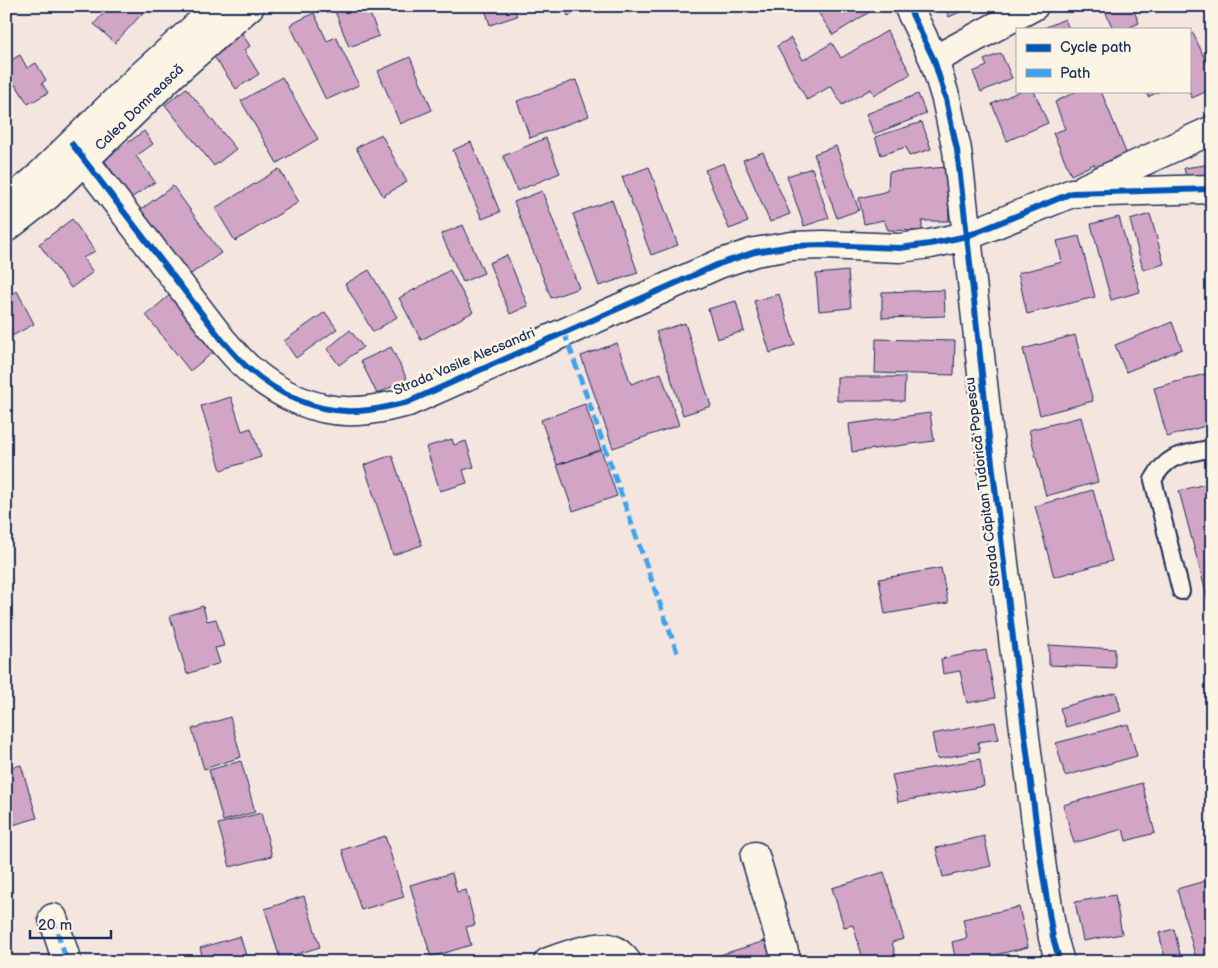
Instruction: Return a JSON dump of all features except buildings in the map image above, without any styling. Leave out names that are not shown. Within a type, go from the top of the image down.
[{"type":"street","name":"Calea Domnească","points":[[6,228],[47,196],[77,153],[141,76],[219,6]]},
{"type":"street","name":"Calea Domnească","points":[[6,204],[34,181],[77,153],[174,73],[250,6]]},
{"type":"street","name":"Strada Căpitan Tudorică Popescu","points":[[908,6],[934,60],[946,99],[957,150],[990,448],[1042,870],[1053,938],[1060,962]]},
{"type":"street","points":[[934,60],[1034,6]]},
{"type":"street","name":"Strada Vasile Alecsandri","points":[[77,153],[222,340],[248,368],[273,388],[294,399],[324,409],[355,411],[408,402],[719,264],[755,252],[792,246],[815,245],[900,248],[968,236],[1072,193],[1212,130]]},
{"type":"street","points":[[1072,193],[1212,189]]},
{"type":"street","points":[[755,856],[787,962]]},
{"type":"street","points":[[53,918],[67,962]]},
{"type":"street","points":[[548,962],[584,950],[607,947],[624,958]]},
{"type":"lane","points":[[1182,591],[1152,480],[1159,469],[1170,459],[1212,448]]},
{"type":"marked path","points":[[564,332],[678,655]]},
{"type":"marked path","points":[[53,918],[67,962]]},
{"type":"cycle path","points":[[908,6],[934,60],[946,99],[957,150],[1023,721],[1042,869],[1053,938],[1060,962]]},
{"type":"cycle path","points":[[72,144],[222,340],[244,365],[284,394],[312,405],[340,411],[368,410],[408,402],[719,264],[755,252],[792,246],[823,245],[900,248],[930,244],[967,236],[1072,193],[1212,189]]}]
